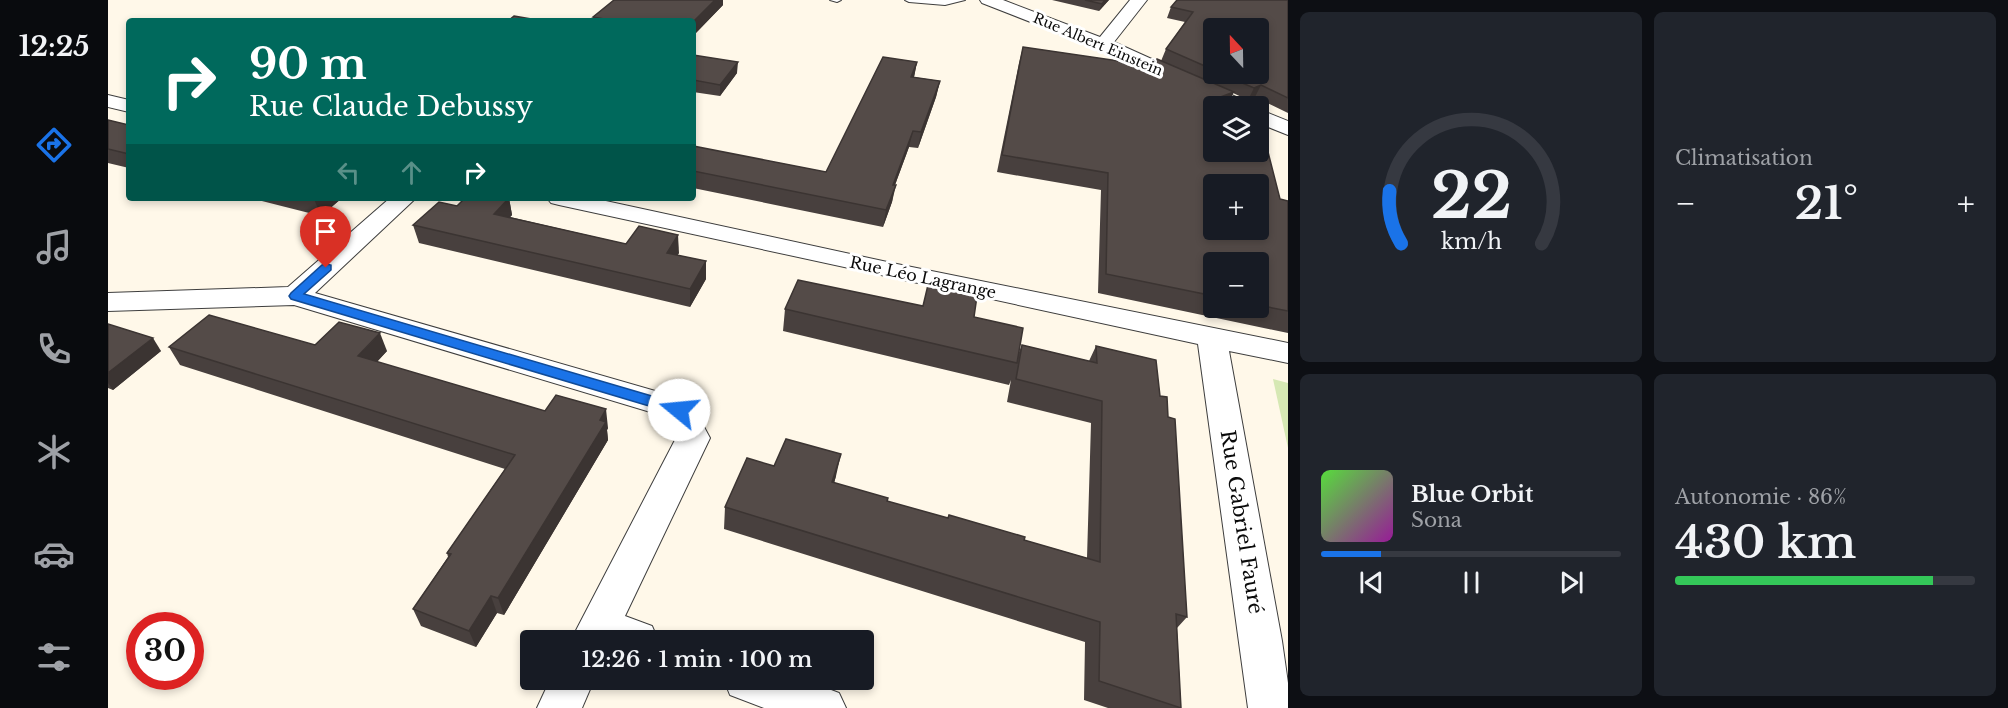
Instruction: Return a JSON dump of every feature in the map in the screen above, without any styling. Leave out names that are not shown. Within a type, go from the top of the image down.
[{"type":"street","name":"Rue Albert Einstein","points":[[988,0],[1103,44],[1218,96]]},
{"type":"street","points":[[1103,44],[1139,0]]},
{"type":"street","points":[[108,101],[126,105]]},
{"type":"street","points":[[1269,120],[1288,129]]},
{"type":"street","points":[[295,296],[401,201]]},
{"type":"street","name":"Rue Léo Lagrange","points":[[573,201],[881,269],[1288,353]]},
{"type":"street","points":[[108,302],[295,296],[679,410],[693,438],[598,630]]},
{"type":"street","name":"Rue Gabriel Fauré","points":[[1212,337],[1262,641],[1270,708]]},
{"type":"street","points":[[559,708],[568,690]]},
{"type":"street","points":[[773,690],[824,708]]},
{"type":"lane","points":[[909,0],[945,3],[961,0]]},
{"type":"green space","points":[[1273,379],[1288,383],[1288,448]]},
{"type":"building","points":[[614,0],[715,0],[696,19],[593,17]]},
{"type":"building","points":[[1085,0],[1105,0],[1102,4]]},
{"type":"building","points":[[1177,0],[1288,0],[1288,98],[1261,85],[1254,88],[1245,84],[1269,84],[1269,18],[1203,18],[1203,65],[1166,49],[1193,12],[1171,7]]},
{"type":"building","points":[[1023,47],[1153,66],[1157,59],[1203,79],[1203,84],[1215,84],[1234,92],[1223,96],[1203,96],[1203,162],[1269,162],[1269,156],[1280,199],[1288,201],[1288,311],[1269,307],[1269,252],[1203,252],[1203,294],[1106,274],[1108,173],[1002,155]]},
{"type":"building","points":[[696,55],[738,62],[720,85],[696,81]]},
{"type":"building","points":[[883,57],[917,62],[911,77],[940,81],[921,132],[913,131],[886,210],[696,172],[696,147],[826,172]]},
{"type":"building","points":[[108,120],[126,124],[126,153],[108,149]]},
{"type":"building","points":[[462,201],[506,201],[494,214],[626,244],[639,226],[678,235],[667,253],[706,261],[690,289],[413,225],[439,202],[457,206]]},
{"type":"building","points":[[798,280],[923,306],[928,285],[977,296],[974,317],[1023,328],[1017,363],[785,309]]},
{"type":"building","points":[[209,315],[315,345],[339,322],[380,333],[358,356],[545,411],[556,395],[606,409],[600,420],[606,422],[498,598],[491,596],[469,631],[413,609],[451,554],[447,553],[515,455],[169,347]]},
{"type":"building","points":[[108,324],[153,338],[108,373]]},
{"type":"building","points":[[1022,345],[1097,363],[1096,346],[1156,360],[1160,396],[1167,397],[1168,417],[1175,419],[1187,617],[1176,614],[1181,708],[1099,681],[1100,622],[725,507],[747,458],[774,466],[786,439],[841,454],[832,482],[888,498],[887,501],[948,518],[949,515],[1025,537],[1024,540],[1100,562],[1102,401],[1016,379]]},
{"type":"route","points":[[326,268],[295,296],[679,410]]}]
